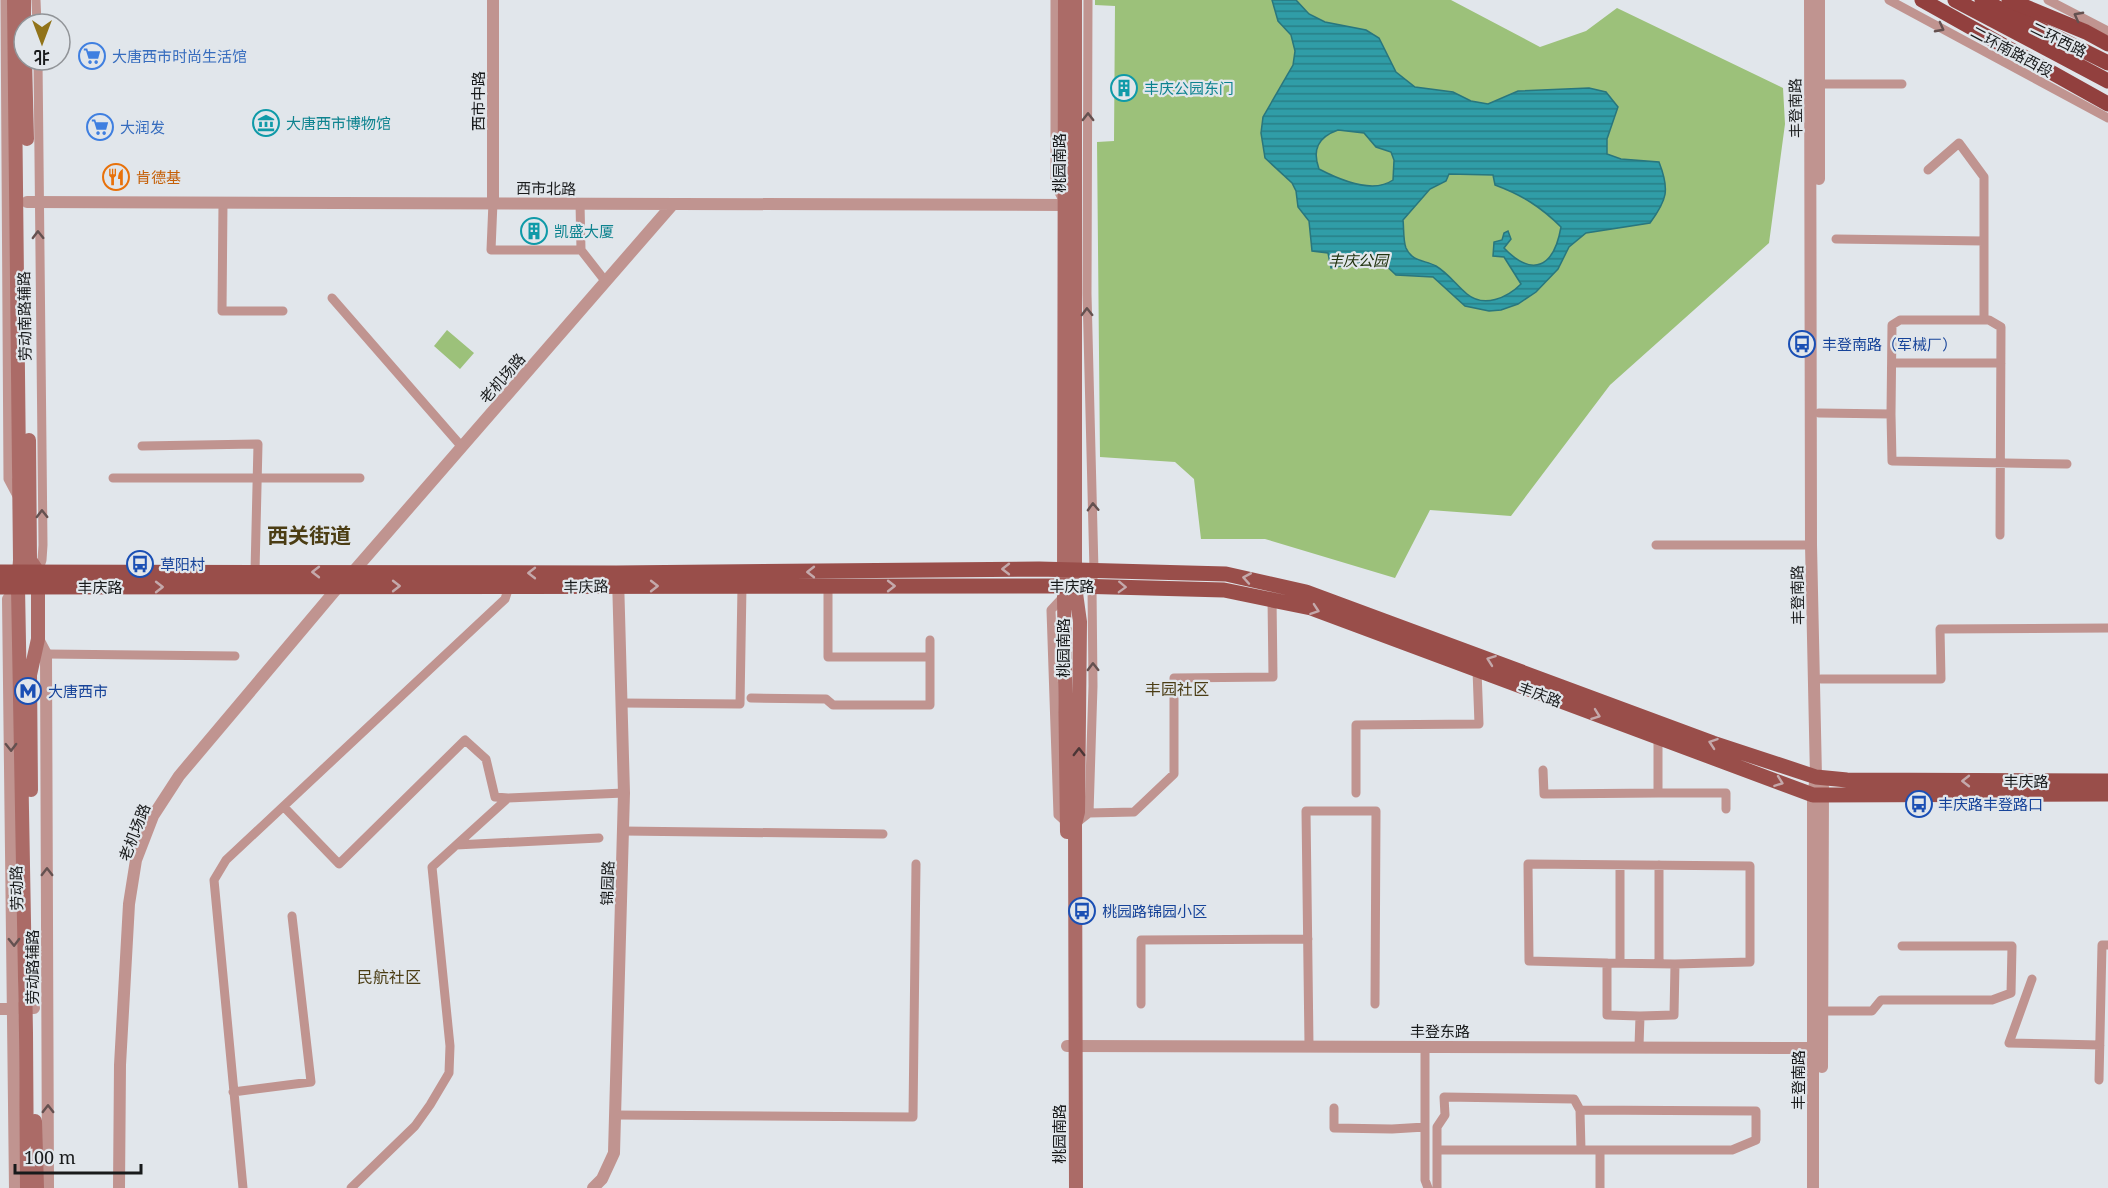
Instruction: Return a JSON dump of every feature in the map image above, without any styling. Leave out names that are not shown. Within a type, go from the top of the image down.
[{"type":"highway","points":[[1922,0],[2108,103]]},
{"type":"highway","name":"二环南路西段","points":[[1955,0],[2007,21]]},
{"type":"highway","name":"二环南路西段","points":[[1982,0],[2007,21]]},
{"type":"highway","points":[[2008,0],[2086,32],[2108,46]]},
{"type":"highway","points":[[2008,0],[2108,56]]},
{"type":"highway","name":"二环西路","points":[[2007,21],[2069,42],[2108,63]]},
{"type":"highway","name":"二环西路","points":[[2007,21],[2108,81]]},
{"type":"main road","points":[[14,0],[11,63],[18,202]]},
{"type":"main road","name":"桃园南路","points":[[1065,0],[1068,582],[1080,622],[1078,812],[1071,824],[1071,1046],[1067,1188]]},
{"type":"main road","name":"桃园南路","points":[[1068,582],[1075,0]]},
{"type":"main road","name":"二环南路西段","points":[[1916,0],[2108,103]]},
{"type":"main road","points":[[2025,0],[2108,46]]},
{"type":"main road","name":"劳动路","points":[[18,202],[19,580],[27,1188]]},
{"type":"main road","name":"劳动路","points":[[18,202],[30,560],[38,572],[38,639],[30,675],[25,1009],[37,1188]]},
{"type":"main road","name":"丰庆路","points":[[0,572],[38,588],[509,587],[618,579],[742,586],[828,586],[1068,582],[1094,570],[1226,574],[1295,589],[1713,743],[1820,778],[2108,781]]},
{"type":"main road","name":"丰庆路","points":[[0,587],[38,572],[353,572],[618,579],[1068,582],[1092,586],[1224,590],[1272,598],[1311,608],[1818,795],[2108,794]]},
{"type":"main road","name":"桃园南路","points":[[1071,1046],[1076,1188]]},
{"type":"street","points":[[5,0],[11,63]]},
{"type":"street","name":"西市中路","points":[[493,0],[493,202]]},
{"type":"street","points":[[1055,0],[1054,185],[1065,205]]},
{"type":"street","points":[[1088,0],[1087,294],[1094,570],[1089,813]]},
{"type":"street","name":"丰登南路","points":[[1810,0],[1811,545],[1820,778]]},
{"type":"street","name":"丰登南路","points":[[1813,1188],[1813,1048],[1821,679],[1819,0]]},
{"type":"street","points":[[1889,0],[2108,118]]},
{"type":"street","points":[[2052,1],[2108,31]]},
{"type":"street","points":[[18,202],[36,72]]},
{"type":"street","points":[[1819,84],[1902,84]]},
{"type":"street","points":[[1928,170],[1959,143],[1984,177],[1984,320]]},
{"type":"street","name":"西市北路","points":[[18,202],[1065,205]]},
{"type":"street","points":[[493,202],[491,250],[580,250]]},
{"type":"street","points":[[223,203],[222,311],[283,311]]},
{"type":"street","points":[[580,203],[580,250],[606,282]]},
{"type":"street","name":"老机场路","points":[[353,572],[673,204]]},
{"type":"street","points":[[1836,239],[1984,241]]},
{"type":"street","points":[[332,298],[462,447]]},
{"type":"street","points":[[2000,535],[2000,463],[2001,327],[1984,320],[1900,320],[1892,325],[1892,460],[2000,463],[2067,464]]},
{"type":"street","points":[[1892,363],[2001,363]]},
{"type":"street","points":[[1819,413],[1892,414]]},
{"type":"street","points":[[142,446],[258,444],[255,572]]},
{"type":"street","points":[[113,478],[360,478]]},
{"type":"street","points":[[1656,545],[1811,545]]},
{"type":"street","name":"锦园路","points":[[593,1188],[602,1179],[614,1153],[624,794],[618,579]]},
{"type":"street","points":[[1068,582],[1052,610],[1058,815],[1071,824],[1089,813],[1134,812],[1174,774],[1174,678],[1273,677],[1272,598]]},
{"type":"street","name":"老机场路","points":[[120,1188],[120,1065],[129,904],[136,860],[153,816],[178,776],[339,586]]},
{"type":"street","points":[[622,703],[740,704],[742,586]]},
{"type":"street","points":[[828,586],[828,657],[930,657]]},
{"type":"street","points":[[243,1188],[214,880],[226,861],[505,599],[509,587]]},
{"type":"street","points":[[1821,679],[1941,679],[1941,629],[2108,628]]},
{"type":"street","name":"劳动路辅路","points":[[38,639],[46,654],[48,1188]]},
{"type":"street","points":[[751,698],[826,699],[833,705],[930,705],[930,640]]},
{"type":"street","points":[[46,654],[234,656]]},
{"type":"street","points":[[1356,793],[1356,724],[1479,724],[1477,670]]},
{"type":"street","points":[[1658,737],[1658,793]]},
{"type":"street","points":[[284,807],[339,864],[465,740],[486,759],[495,797],[624,794]]},
{"type":"street","points":[[1543,770],[1544,794],[1726,794],[1726,809]]},
{"type":"street","name":"丰登南路","points":[[1818,795],[1822,1011],[1821,1188]]},
{"type":"street","points":[[351,1188],[415,1126],[449,1073],[450,1046],[432,867],[508,798]]},
{"type":"street","points":[[1309,1045],[1306,811],[1376,811],[1375,1004]]},
{"type":"street","points":[[623,831],[883,834]]},
{"type":"street","points":[[456,845],[599,838]]},
{"type":"street","points":[[615,1115],[913,1117],[916,864]]},
{"type":"street","points":[[1528,864],[1620,865],[1750,866],[1750,962],[1675,964],[1529,961],[1528,864]]},
{"type":"street","points":[[1620,865],[1620,963]]},
{"type":"street","points":[[1659,865],[1659,963]]},
{"type":"street","points":[[233,1092],[311,1082],[292,916]]},
{"type":"street","points":[[1141,1004],[1141,940],[1308,939]]},
{"type":"street","points":[[2099,1080],[2102,945],[2108,945]]},
{"type":"street","points":[[1822,1011],[1872,1011],[1881,1000],[1992,1000],[2011,993],[2012,946],[1902,946]]},
{"type":"street","points":[[1607,963],[1607,1015],[1640,1016],[1674,1016],[1675,964]]},
{"type":"street","points":[[2032,980],[2009,1043],[2100,1045]]},
{"type":"street","points":[[0,1009],[25,1009]]},
{"type":"street","name":"劳动路辅路","points":[[15,1188],[25,1009]]},
{"type":"street","points":[[1639,1046],[1640,1016]]},
{"type":"street","name":"丰登东路","points":[[1071,1046],[1813,1048]]},
{"type":"street","points":[[1425,1047],[1428,1188]]},
{"type":"street","points":[[1437,1188],[1437,1127],[1445,1114],[1444,1097],[1574,1099],[1580,1110],[1581,1150]]},
{"type":"street","points":[[1334,1108],[1334,1128],[1425,1127]]},
{"type":"street","points":[[1437,1150],[1732,1150],[1756,1140],[1756,1111],[1580,1110]]},
{"type":"street","points":[[1600,1150],[1600,1188]]},
{"type":"green space","name":"丰庆公园","points":[[1095,0],[1451,0],[1540,47],[1586,31],[1617,8],[1783,88],[1785,124],[1769,243],[1610,385],[1511,516],[1430,510],[1395,578],[1265,539],[1201,539],[1194,479],[1175,462],[1100,457],[1097,142],[1114,141],[1115,6],[1095,5]]},
{"type":"green space","points":[[447,330],[474,353],[460,369],[434,346]]},
{"type":"water","points":[[1272,0],[1296,0],[1309,14],[1325,22],[1366,30],[1379,38],[1396,72],[1415,87],[1453,92],[1471,101],[1488,104],[1518,91],[1589,88],[1606,92],[1618,107],[1607,139],[1607,154],[1621,159],[1659,162],[1665,180],[1665,194],[1660,208],[1650,223],[1586,233],[1569,247],[1558,269],[1536,292],[1518,304],[1501,310],[1489,311],[1465,306],[1433,277],[1396,275],[1379,259],[1331,268],[1328,253],[1312,251],[1309,221],[1298,207],[1296,191],[1292,183],[1265,158],[1261,133],[1263,117],[1293,65],[1295,51],[1291,35],[1278,21]],"holes":[[[1338,130],[1364,133],[1376,147],[1391,152],[1394,160],[1393,180],[1385,184],[1366,186],[1346,181],[1319,169],[1316,156],[1318,145],[1326,136]],[[1449,174],[1493,175],[1495,185],[1531,202],[1561,227],[1553,251],[1541,264],[1524,263],[1504,248],[1511,239],[1508,231],[1504,233],[1502,240],[1494,242],[1493,256],[1504,257],[1521,284],[1495,300],[1481,300],[1467,294],[1441,269],[1415,258],[1406,248],[1403,220],[1430,189],[1446,181]]]},
{"type":"place","name":"大唐西市时尚生活馆","points":[[92,56]]},
{"type":"place","name":"丰庆公园东门","points":[[1124,88]]},
{"type":"place","name":"大唐西市博物馆","points":[[266,123]]},
{"type":"place","name":"大润发","points":[[100,127]]},
{"type":"place","name":"肯德基","points":[[116,177]]},
{"type":"place","name":"凯盛大厦","points":[[534,231]]},
{"type":"place","name":"丰登南路（军械厂）","points":[[1802,344]]},
{"type":"place","name":"草阳村","points":[[140,564]]},
{"type":"place","name":"大唐西市","points":[[28,691]]},
{"type":"place","name":"丰庆路丰登路口","points":[[1919,804]]},
{"type":"place","name":"桃园路锦园小区","points":[[1082,911]]},
{"type":"district","name":"西关街道","points":[[309,535]]},
{"type":"district","name":"丰园社区","points":[[1177,689]]},
{"type":"district","name":"民航社区","points":[[389,977]]}]
